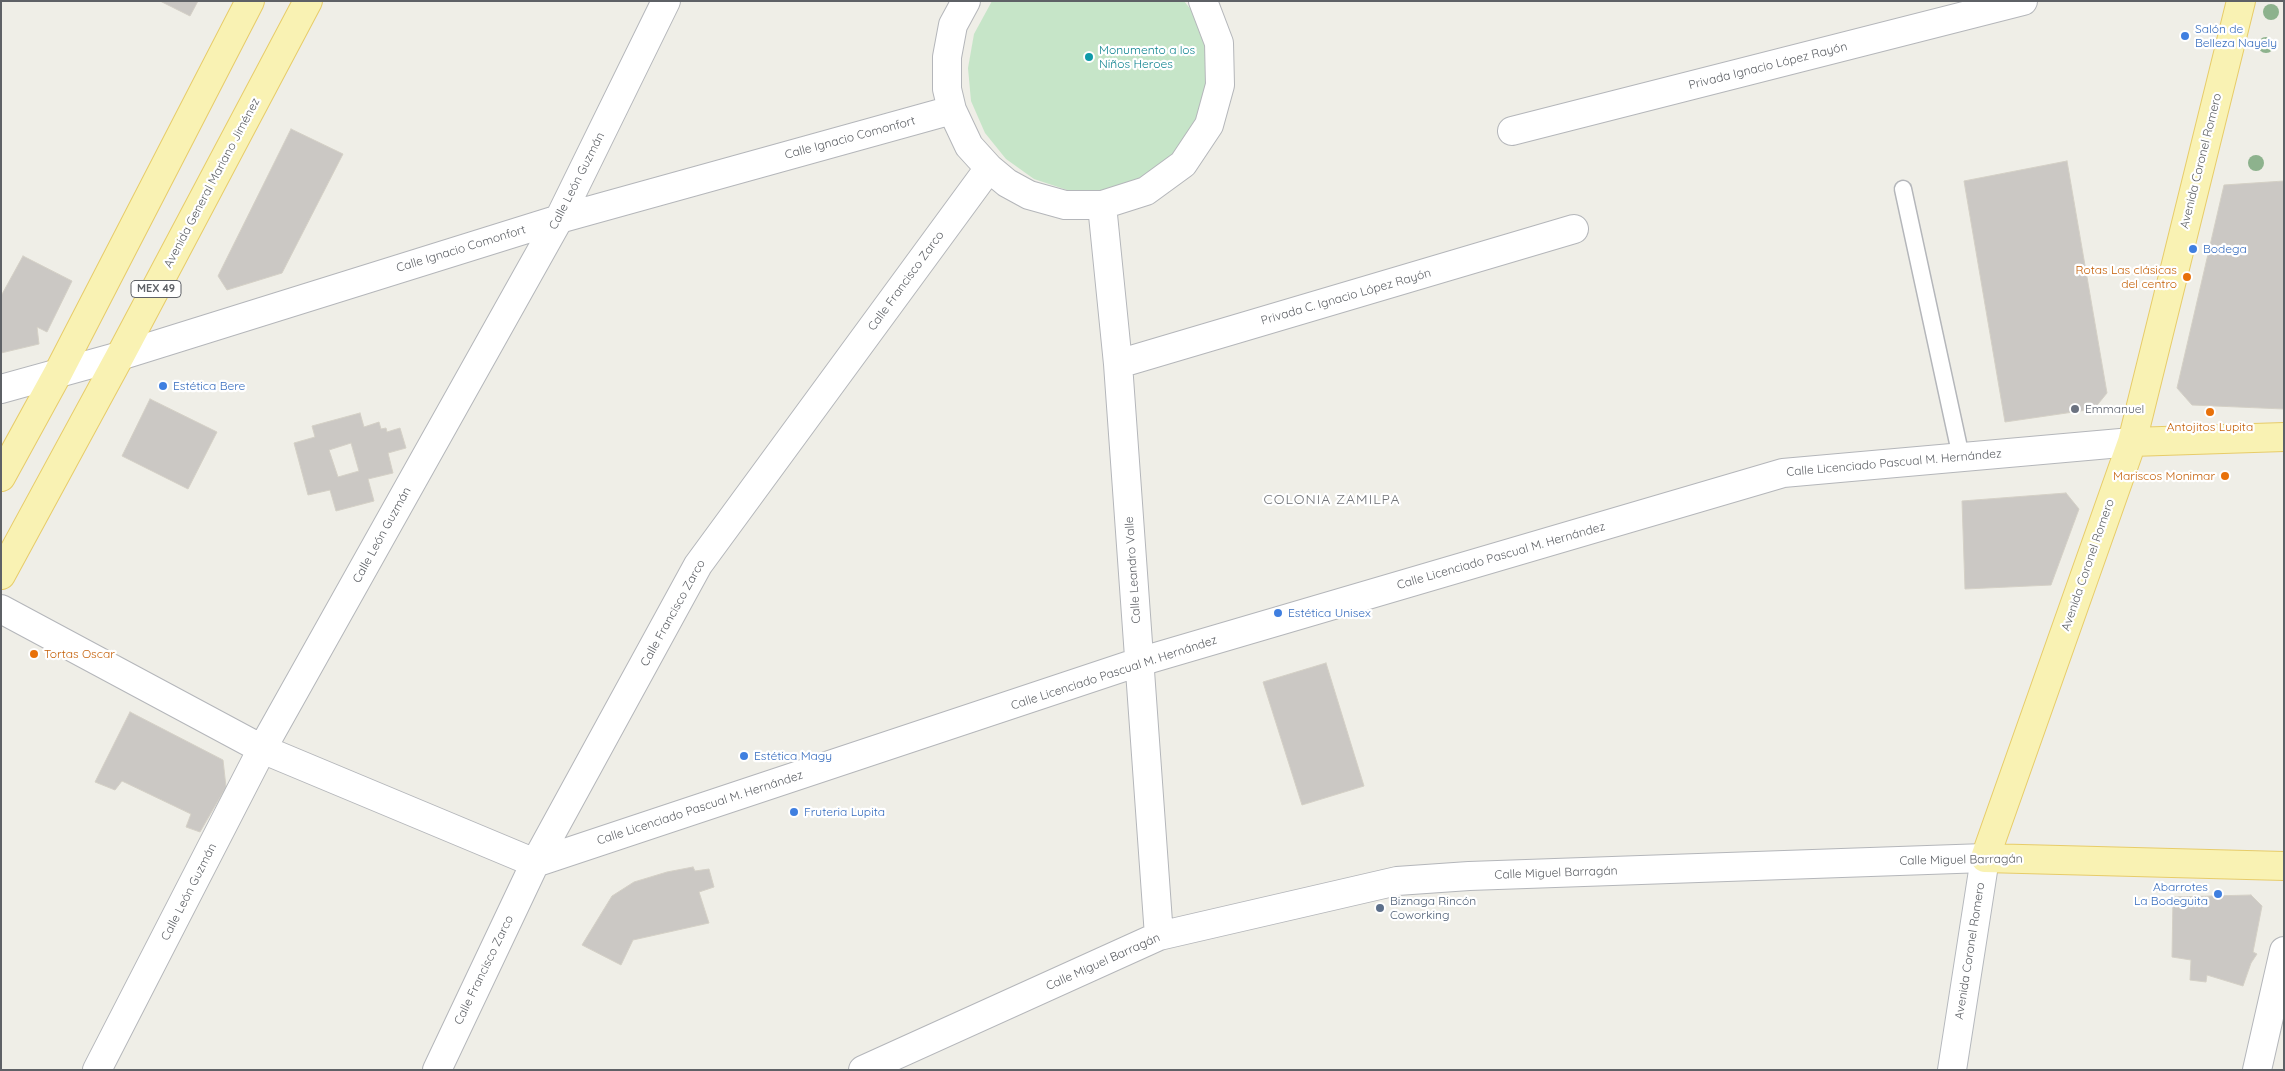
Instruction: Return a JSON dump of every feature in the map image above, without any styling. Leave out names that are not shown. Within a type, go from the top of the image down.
[{"type":"main road","points":[[1,477],[58,373],[250,1]]},
{"type":"main road","name":"Avenida General Mariano Jiménez","points":[[1,575],[120,356],[308,1]]},
{"type":"main road","name":"Avenida Coronel Romero","points":[[1985,858],[2132,442],[2241,1]]},
{"type":"main road","name":"Calle Licenciado Pascual M. Hernández","points":[[2132,442],[2284,437]]},
{"type":"main road","name":"Calle Miguel Barragán","points":[[1985,858],[2284,866]]},
{"type":"street","name":"Calle León Guzmán","points":[[97,1070],[262,749],[558,219],[666,1]]},
{"type":"street","points":[[966,1],[953,25],[947,56],[947,89],[952,110],[969,146],[988,168],[1008,183],[1029,195],[1065,205],[1102,205],[1146,191],[1183,164],[1209,125],[1220,85],[1219,43],[1207,2]]},
{"type":"street","name":"Privada Ignacio López Rayón","points":[[1512,131],[2023,1]]},
{"type":"street","name":"Calle Ignacio Comonfort","points":[[1,389],[120,356],[558,219],[952,110]]},
{"type":"street","name":"Calle Francisco Zarco","points":[[437,1070],[535,863],[698,566],[988,168]]},
{"type":"street","name":"Calle Leandro Valle","points":[[1102,205],[1118,364],[1159,936]]},
{"type":"street","name":"Privada C. Ignacio López Rayón","points":[[1118,364],[1574,229]]},
{"type":"street","name":"Calle Licenciado Pascual M. Hernández","points":[[535,863],[1139,662],[1783,473],[2132,442]]},
{"type":"street","points":[[1,609],[262,749],[535,863]]},
{"type":"street","name":"Calle Miguel Barragán","points":[[863,1070],[1159,936],[1396,881],[1469,876],[1985,858]]},
{"type":"street","name":"Avenida Coronel Romero","points":[[1952,1070],[1985,858]]},
{"type":"street","points":[[2257,1070],[2284,952]]},
{"type":"lane","points":[[1903,189],[1961,457]]},
{"type":"green space","points":[[992,1],[1184,1],[1192,11],[1204,42],[1208,77],[1202,110],[1187,140],[1163,165],[1134,182],[1101,191],[1067,190],[1034,179],[1006,159],[985,133],[971,101],[968,68],[974,34]]},
{"type":"building","points":[[160,1],[198,1],[190,16]]},
{"type":"building","points":[[291,129],[343,154],[282,273],[227,290],[218,276]]},
{"type":"building","points":[[2067,161],[2107,393],[2094,409],[2005,422],[1964,181]]},
{"type":"building","points":[[2284,181],[2284,409],[2192,405],[2177,388],[2224,185]]},
{"type":"building","points":[[23,256],[72,281],[47,332],[37,327],[39,344],[1,353],[1,296]]},
{"type":"building","points":[[150,399],[217,432],[188,489],[122,456]]},
{"type":"building","points":[[360,413],[364,427],[379,422],[381,429],[386,428],[387,432],[400,428],[406,448],[388,453],[393,473],[368,479],[374,501],[336,511],[330,490],[308,495],[294,443],[315,437],[312,426]],"holes":[[[351,443],[359,471],[338,477],[329,450]]]},
{"type":"building","points":[[2066,493],[2079,509],[2051,585],[1965,589],[1962,501]]},
{"type":"building","points":[[1326,663],[1364,786],[1302,805],[1263,682]]},
{"type":"building","points":[[130,712],[223,760],[226,787],[200,832],[186,827],[191,814],[122,781],[115,790],[95,782]]},
{"type":"building","points":[[693,867],[695,871],[709,869],[714,887],[699,892],[709,923],[633,940],[621,965],[582,945],[612,896],[634,882],[667,872]]},
{"type":"building","points":[[2251,895],[2262,906],[2253,952],[2257,954],[2251,963],[2243,986],[2207,975],[2206,982],[2190,980],[2191,960],[2172,957],[2173,897]]},
{"type":"place","name":"Salón de Belleza Nayely","points":[[2185,36]]},
{"type":"place","name":"Monumento a los Niños Heroes","points":[[1089,57]]},
{"type":"place","name":"Bodega","points":[[2193,249]]},
{"type":"place","name":"Rotas Las clásicas del centro","points":[[2187,277]]},
{"type":"place","name":"Estética Bere","points":[[163,386]]},
{"type":"place","name":"Emmanuel","points":[[2075,409]]},
{"type":"place","name":"Antojitos Lupita","points":[[2210,412]]},
{"type":"place","name":"Mariscos Monimar","points":[[2225,476]]},
{"type":"place","name":"Estética Unisex","points":[[1278,613]]},
{"type":"place","name":"Tortas Oscar","points":[[34,654]]},
{"type":"place","name":"Estética Magy","points":[[744,756]]},
{"type":"place","name":"Fruteria Lupita","points":[[794,812]]},
{"type":"place","name":"Abarrotes La Bodeguita","points":[[2218,894]]},
{"type":"place","name":"Biznaga Rincón Coworking","points":[[1380,908]]},
{"type":"district","name":"COLONIA ZAMILPA","points":[[1332,500]]}]
